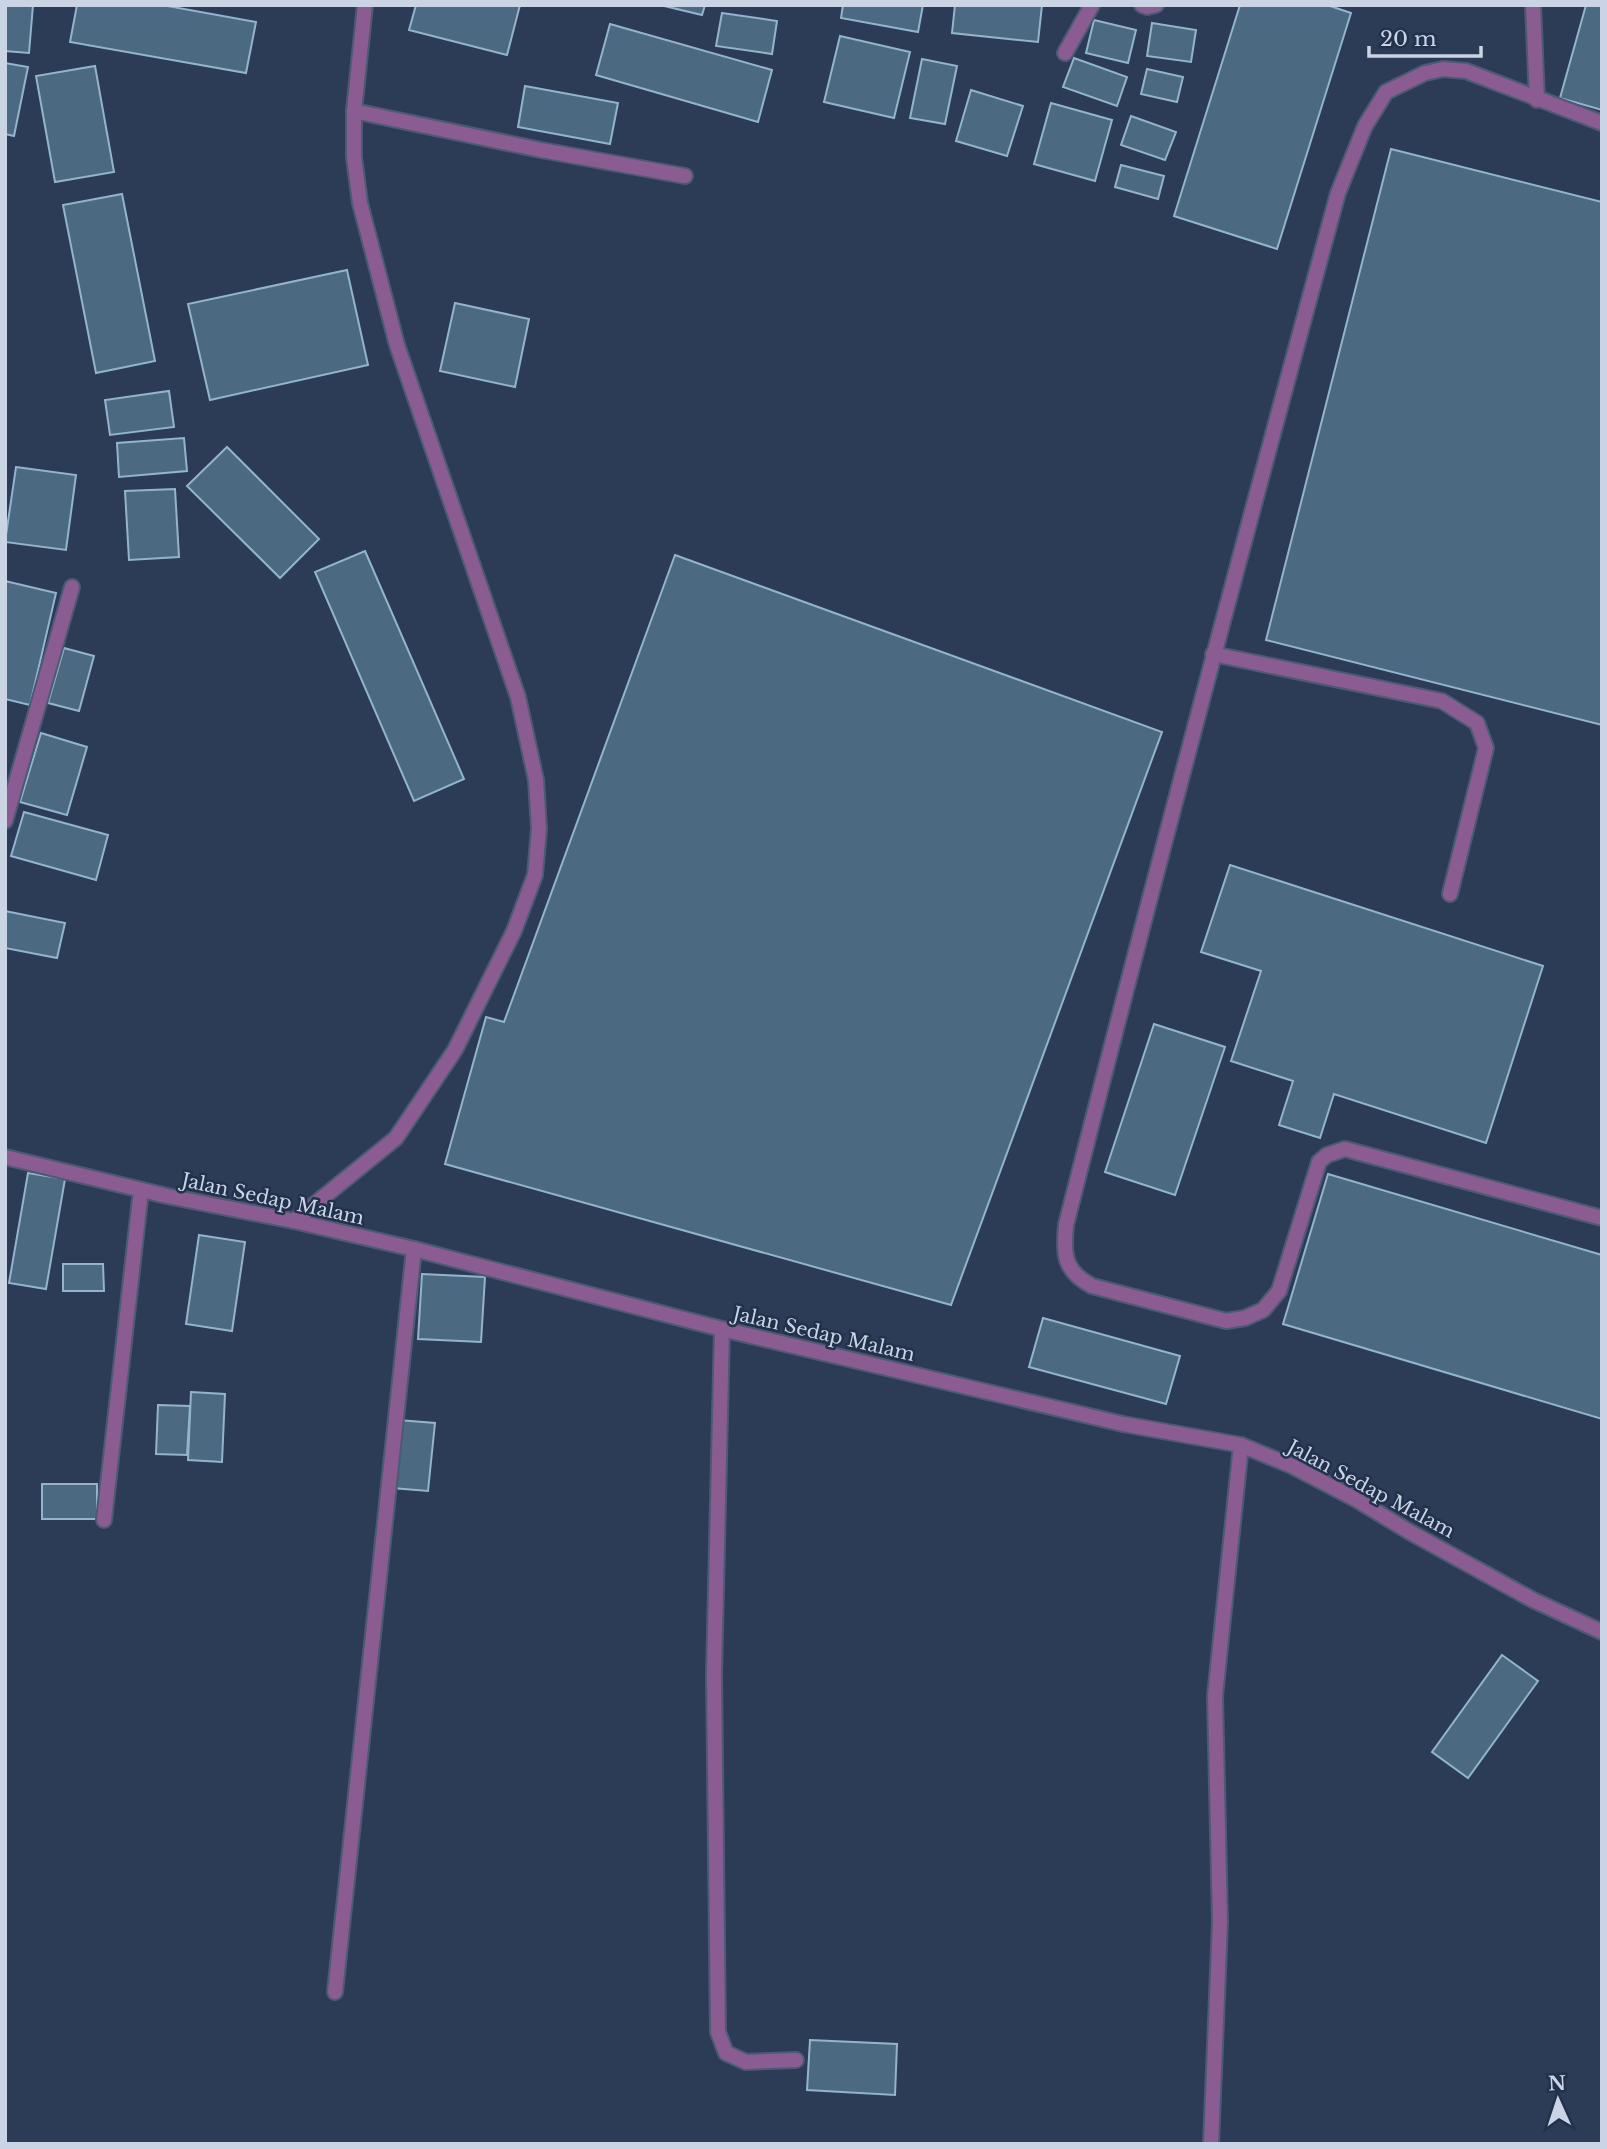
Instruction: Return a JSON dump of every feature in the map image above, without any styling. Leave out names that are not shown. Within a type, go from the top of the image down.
[{"type":"street","points":[[294,1220],[396,1138],[455,1050],[514,931],[535,875],[539,829],[536,780],[518,697],[397,345],[360,203],[354,157],[354,111],[365,5]]},
{"type":"street","points":[[1065,53],[1092,5]]},
{"type":"street","points":[[1142,5],[1156,5]]},
{"type":"street","points":[[1533,5],[1537,100]]},
{"type":"street","points":[[1602,123],[1466,71],[1443,69],[1425,73],[1386,92],[1365,126],[1338,193],[1213,654],[1066,1225],[1064,1248],[1068,1266],[1077,1278],[1092,1286],[1226,1321],[1245,1318],[1263,1310],[1279,1291],[1319,1163],[1327,1155],[1345,1149],[1602,1218]]},
{"type":"street","points":[[354,111],[541,150],[685,176]]},
{"type":"street","points":[[5,821],[72,587]]},
{"type":"street","points":[[1213,654],[1442,701],[1477,723],[1486,748],[1450,894]]},
{"type":"street","name":"Jalan Sedap Malam","points":[[5,1157],[225,1209],[294,1220],[722,1329],[1123,1424],[1241,1445],[1292,1466],[1533,1600],[1602,1632]]},
{"type":"street","points":[[104,1520],[141,1190]]},
{"type":"street","points":[[335,1992],[414,1249]]},
{"type":"street","points":[[722,1329],[714,1674],[718,2032],[726,2053],[746,2062],[796,2060]]},
{"type":"street","points":[[1211,2144],[1220,1922],[1215,1696],[1241,1445]]},
{"type":"building","points":[[5,5],[33,5],[29,53],[5,51]]},
{"type":"building","points":[[77,5],[162,5],[256,22],[246,73],[70,42]]},
{"type":"building","points":[[416,5],[520,5],[507,55],[409,30]]},
{"type":"building","points":[[660,5],[705,5],[702,15]]},
{"type":"building","points":[[843,5],[923,5],[918,32],[841,18]]},
{"type":"building","points":[[955,5],[1042,5],[1038,42],[952,33]]},
{"type":"building","points":[[1240,5],[1327,5],[1351,13],[1277,249],[1174,216]]},
{"type":"building","points":[[1586,5],[1602,5],[1602,110],[1560,98]]},
{"type":"building","points":[[722,13],[777,21],[772,54],[716,46]]},
{"type":"building","points":[[1094,20],[1136,30],[1128,63],[1086,53]]},
{"type":"building","points":[[1152,23],[1196,30],[1191,62],[1147,56]]},
{"type":"building","points":[[610,24],[772,70],[758,122],[596,75]]},
{"type":"building","points":[[840,36],[910,52],[894,118],[824,102]]},
{"type":"building","points":[[1074,58],[1127,77],[1117,106],[1063,87]]},
{"type":"building","points":[[922,59],[957,66],[945,124],[910,118]]},
{"type":"building","points":[[5,63],[28,67],[14,136],[5,134]]},
{"type":"building","points":[[95,66],[114,172],[55,182],[36,76]]},
{"type":"building","points":[[1147,69],[1183,77],[1177,102],[1141,94]]},
{"type":"building","points":[[525,86],[618,103],[610,144],[518,127]]},
{"type":"building","points":[[971,90],[1023,106],[1007,156],[956,141]]},
{"type":"building","points":[[1051,103],[1112,120],[1095,181],[1034,164]]},
{"type":"building","points":[[1131,116],[1176,132],[1165,160],[1121,145]]},
{"type":"building","points":[[1391,149],[1602,202],[1602,725],[1266,640]]},
{"type":"building","points":[[1121,165],[1164,176],[1158,199],[1115,187]]},
{"type":"building","points":[[122,194],[155,361],[96,373],[63,205]]},
{"type":"building","points":[[347,270],[368,365],[210,400],[188,304]]},
{"type":"building","points":[[455,303],[529,319],[515,387],[440,371]]},
{"type":"building","points":[[169,391],[174,427],[110,435],[105,400]]},
{"type":"building","points":[[184,438],[187,471],[119,477],[117,443]]},
{"type":"building","points":[[227,447],[319,539],[280,578],[187,486]]},
{"type":"building","points":[[16,467],[76,475],[66,550],[5,542]]},
{"type":"building","points":[[175,489],[179,557],[129,560],[125,491]]},
{"type":"building","points":[[365,551],[464,779],[414,801],[315,572]]},
{"type":"building","points":[[675,555],[1162,732],[951,1305],[445,1164],[486,1017],[504,1022]]},
{"type":"building","points":[[5,581],[56,593],[30,705],[5,699]]},
{"type":"building","points":[[64,648],[94,656],[79,711],[48,703]]},
{"type":"building","points":[[41,733],[87,747],[67,815],[20,802]]},
{"type":"building","points":[[24,812],[108,835],[96,880],[11,856]]},
{"type":"building","points":[[1230,865],[1543,966],[1486,1143],[1334,1094],[1320,1138],[1279,1125],[1293,1081],[1231,1061],[1261,971],[1201,952]]},
{"type":"building","points":[[5,911],[65,923],[57,958],[5,948]]},
{"type":"building","points":[[1154,1024],[1225,1047],[1175,1195],[1105,1172]]},
{"type":"building","points":[[28,1173],[65,1179],[46,1289],[9,1283]]},
{"type":"building","points":[[1328,1174],[1602,1255],[1602,1419],[1283,1324]]},
{"type":"building","points":[[199,1235],[245,1242],[232,1331],[186,1324]]},
{"type":"building","points":[[63,1264],[103,1264],[104,1291],[63,1291]]},
{"type":"building","points":[[422,1274],[485,1277],[481,1342],[418,1339]]},
{"type":"building","points":[[1043,1318],[1180,1356],[1166,1404],[1029,1367]]},
{"type":"building","points":[[191,1392],[225,1394],[222,1462],[188,1460]]},
{"type":"building","points":[[158,1405],[190,1406],[187,1455],[156,1454]]},
{"type":"building","points":[[398,1420],[435,1423],[428,1491],[392,1488]]},
{"type":"building","points":[[42,1484],[97,1484],[97,1519],[42,1519]]},
{"type":"building","points":[[1502,1655],[1538,1681],[1468,1778],[1432,1752]]},
{"type":"building","points":[[810,2040],[897,2044],[895,2095],[807,2090]]}]
